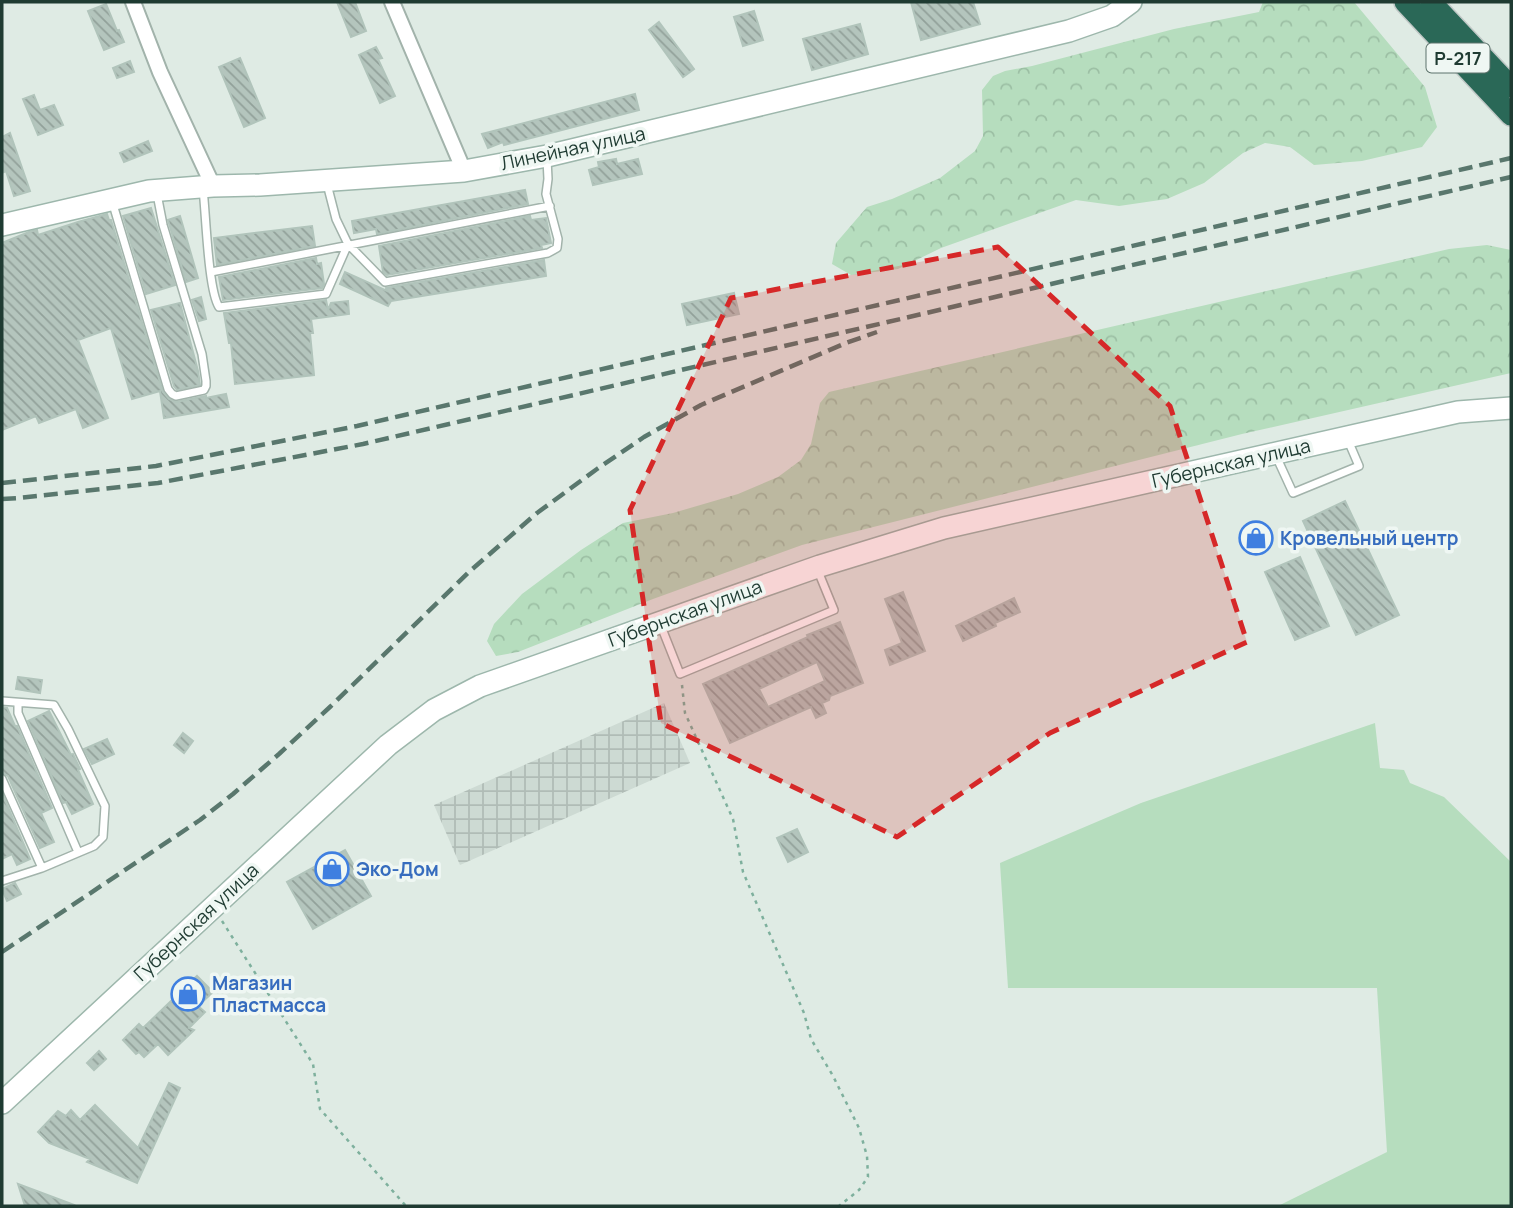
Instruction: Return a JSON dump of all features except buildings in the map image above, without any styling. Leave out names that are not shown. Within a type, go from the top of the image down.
[{"type":"highway","name":"Р-217","points":[[1405,2],[1511,115]]},
{"type":"highway","name":"Р-217","points":[[1431,2],[1511,86]]},
{"type":"main road","name":"Линейная улица","points":[[2,225],[157,191],[464,171],[547,156],[1069,30],[1112,16],[1131,2]]},
{"type":"main road","name":"Губернская улица","points":[[2,1103],[388,744],[434,710],[480,686],[816,567],[944,528],[1458,412],[1511,408]]},
{"type":"street","points":[[133,2],[208,186]]},
{"type":"street","points":[[392,2],[464,171]]},
{"type":"lane","points":[[325,180],[336,219],[348,244],[385,282],[548,253],[557,248],[558,239],[546,194],[547,156]]},
{"type":"lane","points":[[208,186],[211,272],[215,301],[219,307],[327,294],[348,244]]},
{"type":"lane","points":[[112,200],[168,389],[176,396],[204,390],[206,381],[202,354],[163,225],[157,191]]},
{"type":"lane","points":[[211,272],[550,206]]},
{"type":"lane","points":[[1275,453],[1293,493],[1359,466],[1347,437]]},
{"type":"lane","points":[[659,622],[680,674],[834,610],[816,567]]},
{"type":"lane","points":[[2,701],[54,705],[105,806],[103,837],[93,846],[42,868],[2,881]]},
{"type":"lane","points":[[18,703],[18,713],[78,852]]},
{"type":"lane","points":[[2,779],[42,868]]},
{"type":"path","points":[[680,674],[685,713],[733,820],[743,872],[804,1013],[811,1039],[859,1128],[867,1156],[868,1177],[859,1191],[838,1206]]},
{"type":"path","points":[[213,907],[313,1064],[320,1109],[406,1206]]},
{"type":"highlighted area","points":[[998,247],[1170,406],[1247,642],[1050,733],[897,837],[661,723],[630,510],[731,298]]},
{"type":"shaded area","points":[[664,703],[690,763],[460,865],[434,805]]},
{"type":"green space","points":[[1263,2],[1354,2],[1425,87],[1437,127],[1422,147],[1362,161],[1314,165],[1290,147],[1265,143],[1243,153],[1204,183],[1167,199],[1119,206],[1076,200],[941,248],[898,269],[851,275],[832,264],[836,243],[867,207],[940,178],[975,151],[983,136],[982,90],[993,76],[1174,29],[1259,12]]},
{"type":"green space","points":[[1487,245],[1511,250],[1511,373],[1242,434],[802,545],[518,652],[496,656],[487,641],[494,624],[522,594],[623,523],[673,513],[738,494],[778,477],[801,460],[811,444],[820,403],[829,392],[1449,249]]},
{"type":"green space","points":[[1375,723],[1380,768],[1404,770],[1410,783],[1444,797],[1511,862],[1511,1206],[1278,1206],[1387,1152],[1377,988],[1008,988],[1000,863],[1141,803]]},
{"type":"railway","points":[[2,483],[156,466],[357,426],[1511,158]]},
{"type":"railway","points":[[2,499],[158,483],[363,444],[1511,177]]},
{"type":"railway","points":[[2,952],[200,820],[233,794],[331,706],[470,571],[537,513],[597,469],[644,437],[701,405],[877,332]]},
{"type":"place","name":"Кровельный центр","points":[[1256,538]]},
{"type":"place","name":"Эко-Дом","points":[[332,869]]},
{"type":"place","name":"Магазин Пластмасса","points":[[188,994]]}]
